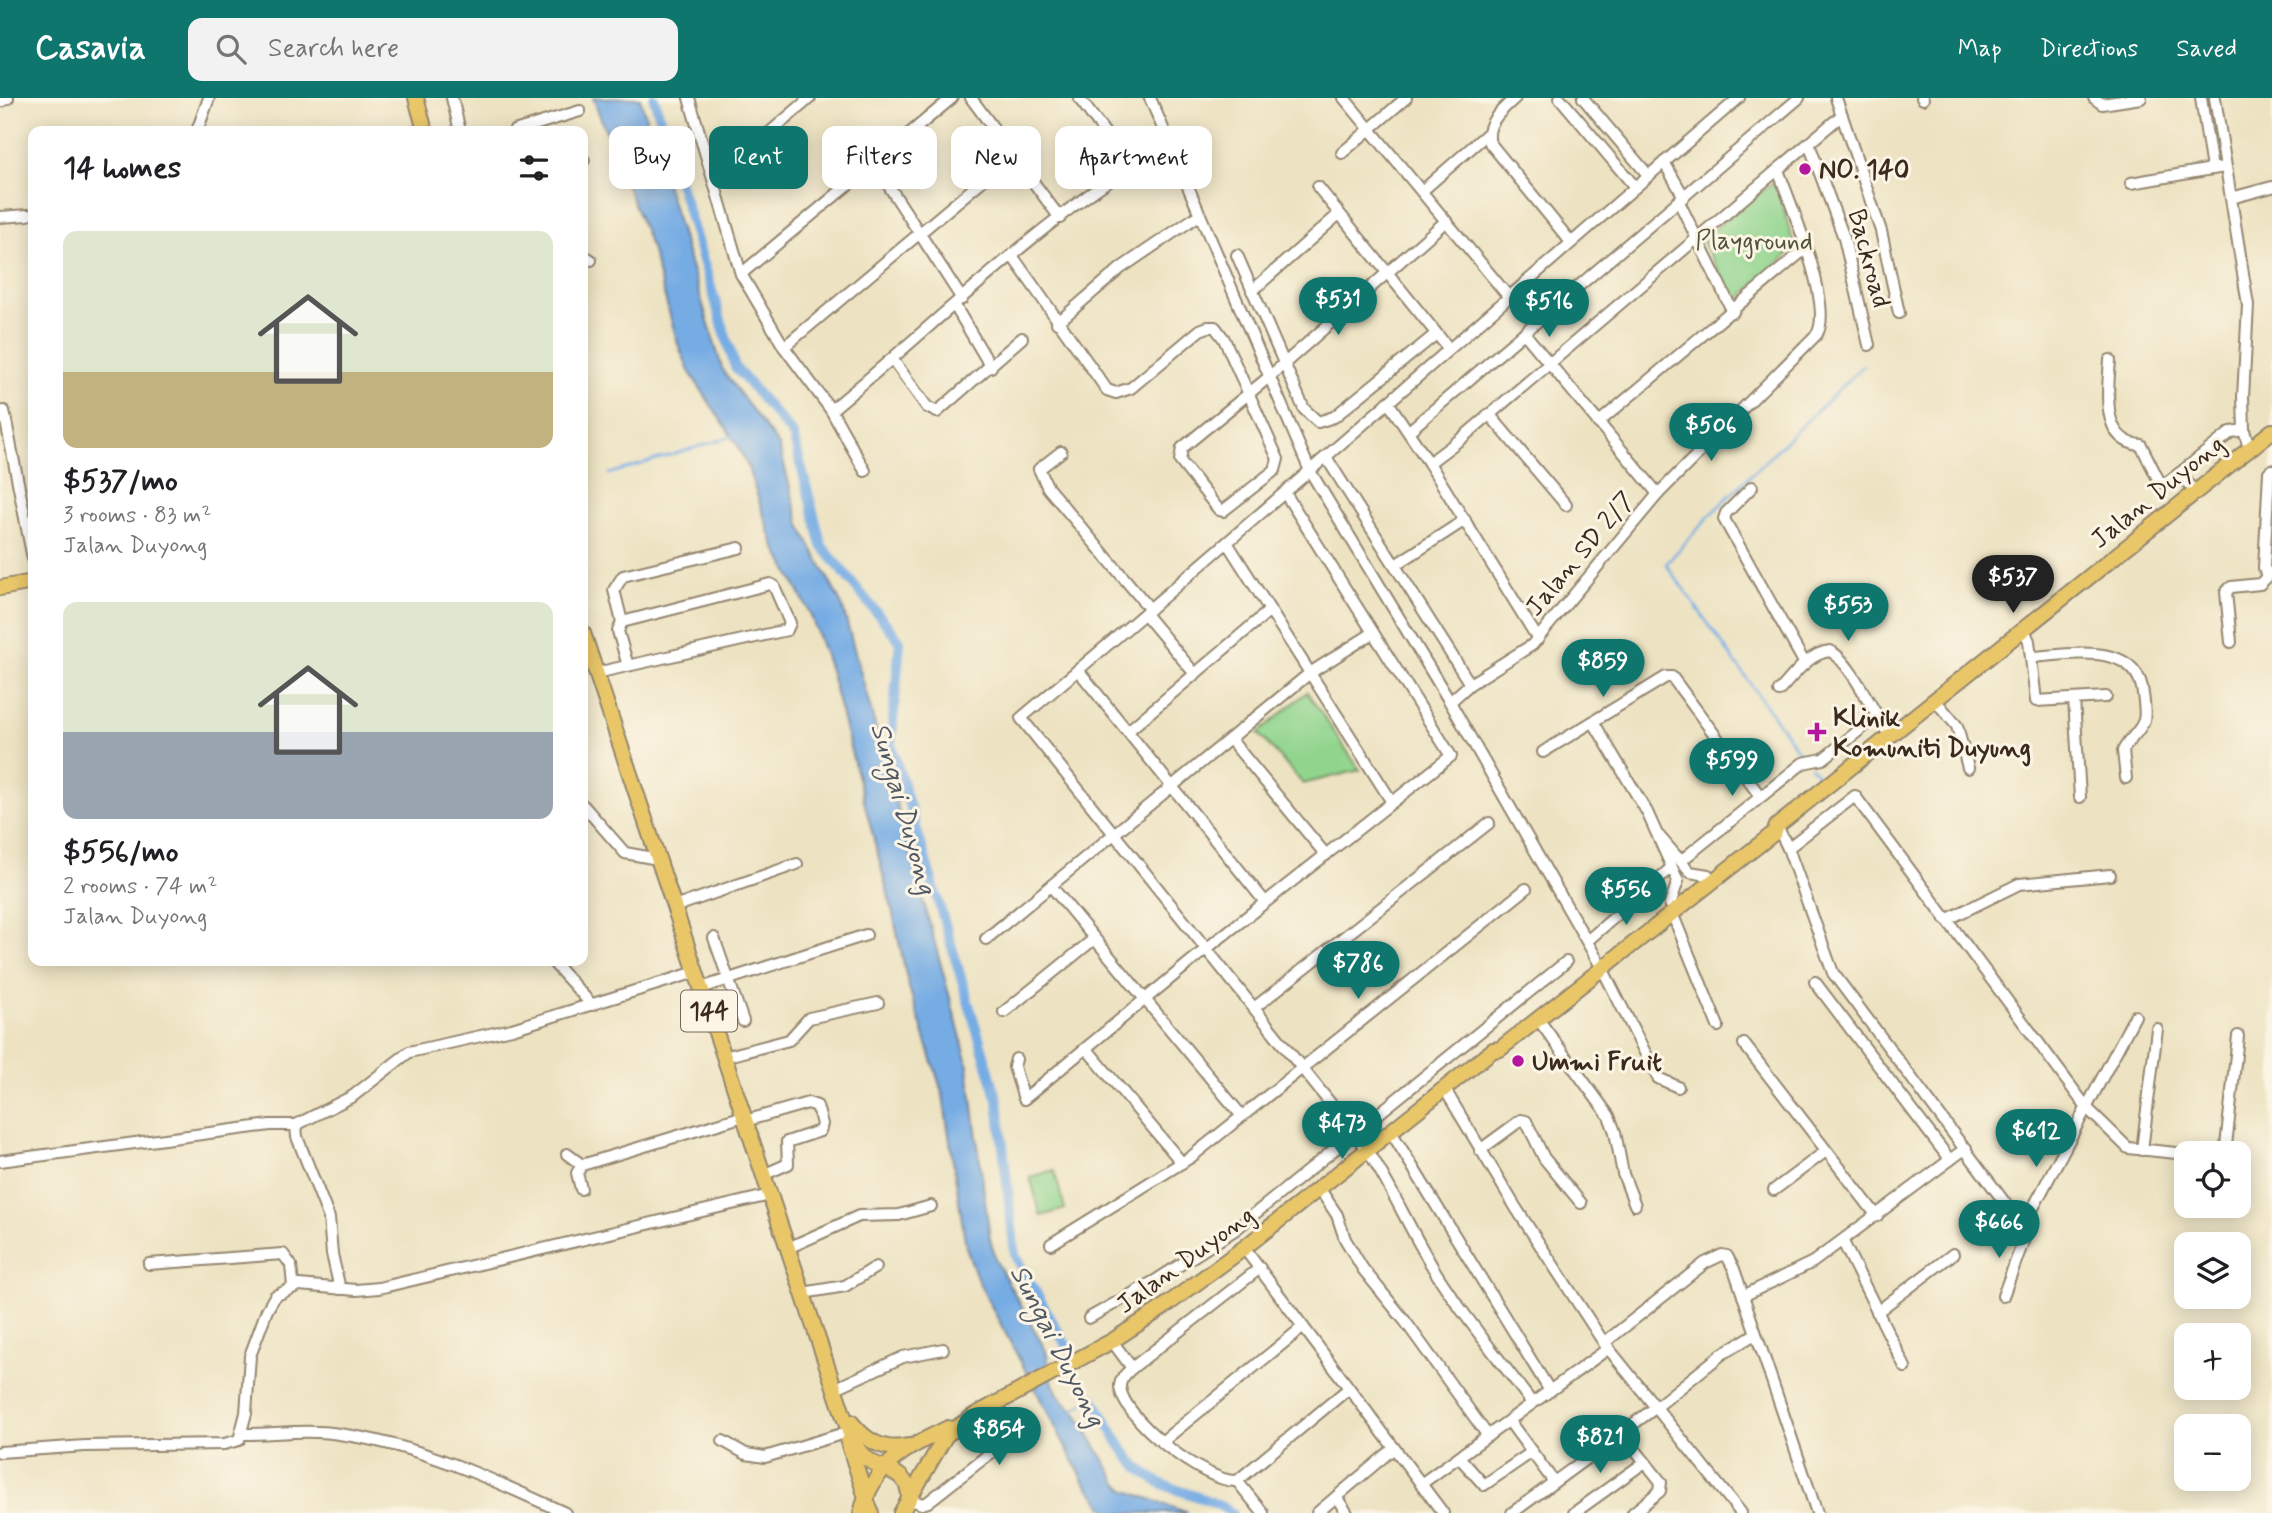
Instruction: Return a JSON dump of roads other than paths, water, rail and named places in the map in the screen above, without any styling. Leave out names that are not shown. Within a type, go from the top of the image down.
[{"type":"main road","points":[[416,98],[424,126]]},
{"type":"main road","name":"Jalan Duyong","points":[[1493,1050],[1496,1042],[1774,833],[1777,826],[2272,430]]},
{"type":"main road","points":[[0,588],[28,583]]},
{"type":"main road","name":"144","points":[[588,659],[596,673],[855,1445],[869,1460],[896,1472],[907,1481],[908,1506]]},
{"type":"main road","name":"Jalan Duyong","points":[[1671,909],[1708,874],[1770,826],[1777,826]]},
{"type":"main road","name":"Jalan Duyong","points":[[901,1513],[908,1506],[937,1445],[946,1435],[989,1407],[1112,1341],[1244,1248],[1390,1130],[1493,1050],[1500,1049],[1538,1019],[1601,964]]},
{"type":"main road","points":[[836,1394],[852,1423],[870,1441],[892,1448],[916,1444]]},
{"type":"main road","name":"144","points":[[836,1394],[863,1506],[871,1513]]},
{"type":"main road","points":[[863,1506],[883,1468],[916,1444],[975,1415]]},
{"type":"main road","points":[[851,1454],[855,1513]]},
{"type":"street","points":[[0,102],[8,98]]},
{"type":"street","points":[[199,126],[209,98]]},
{"type":"street","points":[[452,98],[459,126]]},
{"type":"street","points":[[689,98],[709,161]]},
{"type":"street","points":[[778,126],[810,98]]},
{"type":"street","points":[[918,126],[952,98]]},
{"type":"street","points":[[971,98],[992,126]]},
{"type":"street","points":[[1079,98],[1100,126]]},
{"type":"street","points":[[1150,98],[1162,126]]},
{"type":"street","points":[[1344,98],[1508,296]]},
{"type":"street","points":[[1342,153],[1406,98]]},
{"type":"street","points":[[1422,191],[1487,134],[1496,117],[1516,98]]},
{"type":"street","points":[[1560,98],[1635,187]]},
{"type":"street","points":[[1583,98],[1648,176]]},
{"type":"street","points":[[1532,1403],[1440,1279],[1410,1230],[1400,1201],[1367,1149],[1021,718],[1228,544],[1570,241],[1740,98]]},
{"type":"street","points":[[1409,431],[1799,98]]},
{"type":"street","points":[[1836,98],[1881,231],[1899,313]]},
{"type":"street","points":[[2094,98],[2102,104],[2141,98]]},
{"type":"street","points":[[2201,98],[2212,169]]},
{"type":"street","points":[[2215,98],[2248,305],[2244,430],[2249,449]]},
{"type":"street","points":[[530,126],[580,111]]},
{"type":"street","points":[[1429,463],[1842,115]]},
{"type":"street","points":[[1487,134],[1489,144],[1570,241]]},
{"type":"street","name":"Backroad","points":[[1809,144],[1844,238],[1869,345]]},
{"type":"street","points":[[1664,162],[1696,238],[1733,312]]},
{"type":"street","points":[[2130,183],[2225,167]]},
{"type":"street","name":"Jalan SD 2/7","points":[[1450,702],[1470,684],[1524,651],[1538,639],[1658,494],[1822,325],[1818,286],[1778,170]]},
{"type":"street","points":[[1318,187],[1449,349]]},
{"type":"street","points":[[2231,198],[2272,187]]},
{"type":"street","points":[[717,189],[741,274],[784,347],[831,410],[865,471]]},
{"type":"street","points":[[741,274],[843,189]]},
{"type":"street","points":[[891,189],[959,303],[991,367]]},
{"type":"street","points":[[784,347],[972,189]]},
{"type":"street","points":[[1038,189],[1060,218]]},
{"type":"street","points":[[831,410],[1060,218],[1100,189]]},
{"type":"street","points":[[1188,189],[1310,471],[1450,702],[1601,964],[1658,1077],[1678,1087]]},
{"type":"street","points":[[1252,291],[1339,214]]},
{"type":"street","points":[[0,218],[28,215]]},
{"type":"street","points":[[1057,323],[1121,268],[1199,215]]},
{"type":"street","points":[[1013,257],[1100,383],[1116,393],[1131,388],[1200,330],[1215,327],[1224,339],[1249,393],[1278,459],[1278,465],[1233,505],[1219,510],[1180,461],[1178,453],[1249,393],[1269,377],[1446,221]]},
{"type":"street","points":[[1598,423],[1805,249]]},
{"type":"street","points":[[1237,255],[1304,409],[1313,420],[1323,423],[1436,334]]},
{"type":"street","points":[[1525,334],[1658,494]]},
{"type":"street","points":[[893,360],[928,407],[937,412],[1022,338]]},
{"type":"street","points":[[2110,360],[2108,407],[2118,435],[2125,442],[2141,445],[2159,481],[2166,483],[2231,432],[2244,430]]},
{"type":"street","points":[[1388,402],[1409,431],[1538,639]]},
{"type":"street","points":[[4,411],[28,533]]},
{"type":"street","points":[[1489,414],[1566,505]]},
{"type":"street","points":[[1060,452],[1039,469],[1048,488],[1195,674]]},
{"type":"street","points":[[1326,457],[1397,564],[1470,684]]},
{"type":"street","points":[[2231,642],[2225,592],[2231,587],[2260,584],[2269,575],[2264,568],[2269,472],[2272,470]]},
{"type":"street","points":[[2180,473],[2194,492]]},
{"type":"street","points":[[1752,488],[1726,513],[1724,519],[1805,664]]},
{"type":"street","points":[[1016,1059],[1014,1067],[1024,1099],[1206,949],[1451,756],[1285,493]]},
{"type":"street","points":[[1397,564],[1465,520]]},
{"type":"street","points":[[1228,544],[1392,802]]},
{"type":"street","points":[[628,666],[618,631],[622,622],[614,590],[623,576],[739,548]]},
{"type":"street","points":[[596,673],[787,630],[790,623],[774,586],[770,584],[622,622]]},
{"type":"street","points":[[1128,731],[1270,610]]},
{"type":"street","points":[[2024,629],[2031,657],[2036,701],[2106,697]]},
{"type":"street","points":[[986,939],[1310,673],[1373,633]]},
{"type":"street","points":[[1779,691],[1805,664],[1824,652],[1836,654],[1890,736]]},
{"type":"street","points":[[2031,657],[2113,656],[2134,668],[2142,684],[2145,716],[2140,730],[2123,751],[2126,778]]},
{"type":"street","points":[[1078,670],[1265,902]]},
{"type":"street","points":[[1543,752],[1666,677],[1672,677],[1760,796]]},
{"type":"street","points":[[2074,699],[2080,797]]},
{"type":"street","points":[[1935,700],[1957,726],[1968,768]]},
{"type":"street","points":[[1682,860],[1760,796],[1807,762],[1823,759],[1875,717]]},
{"type":"street","points":[[1594,723],[1647,812],[1670,869],[1678,881],[1671,909],[1718,1026]]},
{"type":"street","points":[[1230,739],[1326,855]]},
{"type":"street","points":[[1788,848],[1855,796],[2085,1112],[2121,1144],[2142,1150],[2174,1153]]},
{"type":"street","points":[[588,811],[625,853],[658,859]]},
{"type":"street","points":[[1254,1008],[1489,823]]},
{"type":"street","points":[[1777,826],[1788,848],[1833,973],[2023,1227],[2024,1239],[2003,1296]]},
{"type":"street","points":[[1654,831],[1695,875],[1708,874]]},
{"type":"street","points":[[674,907],[797,864]]},
{"type":"street","points":[[1587,942],[1670,869]]},
{"type":"street","points":[[1946,920],[2019,884],[2110,875]]},
{"type":"street","points":[[1051,886],[1241,1115]]},
{"type":"street","points":[[1051,1244],[1182,1163],[1526,889]]},
{"type":"street","points":[[701,988],[866,935]]},
{"type":"street","points":[[714,938],[743,1021]]},
{"type":"street","points":[[1004,1012],[1094,939]]},
{"type":"street","points":[[1089,1318],[1158,1279],[1236,1228],[1566,962]]},
{"type":"street","points":[[557,966],[592,1004]]},
{"type":"street","points":[[0,1161],[270,1125],[297,1131],[353,1096],[409,1052],[512,1028],[696,972]]},
{"type":"street","points":[[1815,982],[1950,1160]]},
{"type":"street","points":[[724,1057],[789,1040],[809,1017],[878,1003]]},
{"type":"street","points":[[2023,1227],[2135,1016]]},
{"type":"street","points":[[1538,1019],[1613,1124],[1623,1174],[1635,1205]]},
{"type":"street","points":[[2142,1150],[2157,1029]]},
{"type":"street","points":[[2227,1141],[2238,1036]]},
{"type":"street","points":[[1744,1044],[1877,1216]]},
{"type":"street","points":[[1086,1048],[1182,1163]]},
{"type":"street","points":[[1444,1088],[1480,1150],[1606,1345],[1741,1513]]},
{"type":"street","points":[[581,1189],[577,1173],[582,1165],[744,1119],[808,1103],[817,1106],[822,1124],[820,1131],[787,1142],[788,1164],[763,1175]]},
{"type":"street","points":[[1480,1150],[1521,1120],[1525,1121],[1544,1158],[1581,1203]]},
{"type":"street","points":[[1390,1130],[1550,1391]]},
{"type":"street","points":[[297,1131],[329,1218],[332,1254],[340,1289]]},
{"type":"street","points":[[1743,1296],[1813,1262],[1966,1148]]},
{"type":"street","points":[[1774,1191],[1826,1151]]},
{"type":"street","points":[[567,1154],[582,1165]]},
{"type":"street","points":[[1319,1188],[1337,1215],[1345,1239],[1363,1269],[1405,1321],[1488,1436]]},
{"type":"street","points":[[0,1452],[85,1446],[223,1444],[239,1440],[243,1434],[250,1356],[275,1296],[293,1286],[379,1288],[770,1195]]},
{"type":"street","points":[[788,1248],[859,1216],[899,1215],[931,1206]]},
{"type":"street","points":[[1843,1242],[1905,1367]]},
{"type":"street","points":[[1244,1248],[1443,1513]]},
{"type":"street","points":[[149,1264],[283,1254],[292,1265],[293,1286]]},
{"type":"street","points":[[1877,1312],[1953,1254]]},
{"type":"street","points":[[1421,1484],[1550,1391],[1714,1257],[1722,1255],[1730,1261],[1743,1296],[1816,1513]]},
{"type":"street","points":[[803,1293],[845,1286],[876,1267]]},
{"type":"street","points":[[1260,1268],[1123,1376],[1120,1385],[1123,1396],[1163,1441],[1202,1471],[1219,1480],[1237,1481],[1348,1389]]},
{"type":"street","points":[[1163,1441],[1303,1327]]},
{"type":"street","points":[[1512,1513],[1622,1433],[1722,1354],[1755,1334]]},
{"type":"street","points":[[1112,1341],[1132,1368]]},
{"type":"street","points":[[836,1394],[903,1357],[943,1349]]},
{"type":"street","points":[[908,1506],[928,1502],[999,1444],[1001,1429],[989,1407]]},
{"type":"street","points":[[1509,1420],[1554,1482]]},
{"type":"street","points":[[243,1434],[335,1433],[381,1440],[510,1488],[565,1513]]},
{"type":"street","points":[[723,1441],[746,1454],[765,1457],[845,1433]]},
{"type":"street","points":[[1622,1433],[1662,1486],[1655,1496],[1633,1513]]},
{"type":"street","points":[[1317,1513],[1393,1449]]},
{"type":"street","points":[[1459,1457],[1483,1485],[1532,1452]]},
{"type":"street","points":[[1574,1513],[1645,1462]]},
{"type":"street","points":[[1237,1481],[1263,1513]]},
{"type":"street","points":[[1336,1497],[1347,1513]]},
{"type":"water","name":"Sungai Duyong","points":[[593,98],[640,98],[649,126],[609,126],[609,139]]},
{"type":"water","name":"Sungai Duyong","points":[[628,189],[668,189],[723,371],[779,446],[800,525],[842,605],[967,1060],[990,1239],[996,1261],[1046,1351],[1053,1384],[1059,1396],[1077,1414],[1117,1482],[1125,1490],[1188,1513],[1109,1513],[1084,1481],[979,1283],[966,1247],[943,1095],[908,984],[892,909],[830,670],[810,613],[774,545],[747,465],[736,443],[689,371],[678,344],[651,248]]},
{"type":"waterway","points":[[654,98],[735,367],[793,435],[822,546],[900,641],[891,744],[998,1101],[1015,1256],[1066,1345]]},
{"type":"waterway","points":[[1803,758],[1666,564],[1715,510],[1864,365]]},
{"type":"waterway","points":[[609,474],[733,436]]},
{"type":"waterway","points":[[1810,766],[1818,775]]},
{"type":"waterway","points":[[1072,1411],[1093,1397]]},
{"type":"waterway","points":[[1093,1397],[1125,1451],[1145,1473],[1172,1488],[1210,1501],[1232,1513]]},
{"type":"place","name":"NO. 140","points":[[1805,169]]},
{"type":"place","name":"Klinik Komuniti Duyung","points":[[1817,732]]},
{"type":"place","name":"Ummi Fruit","points":[[1518,1061]]},
{"type":"park label","name":"Playground","points":[[1754,240]]}]
